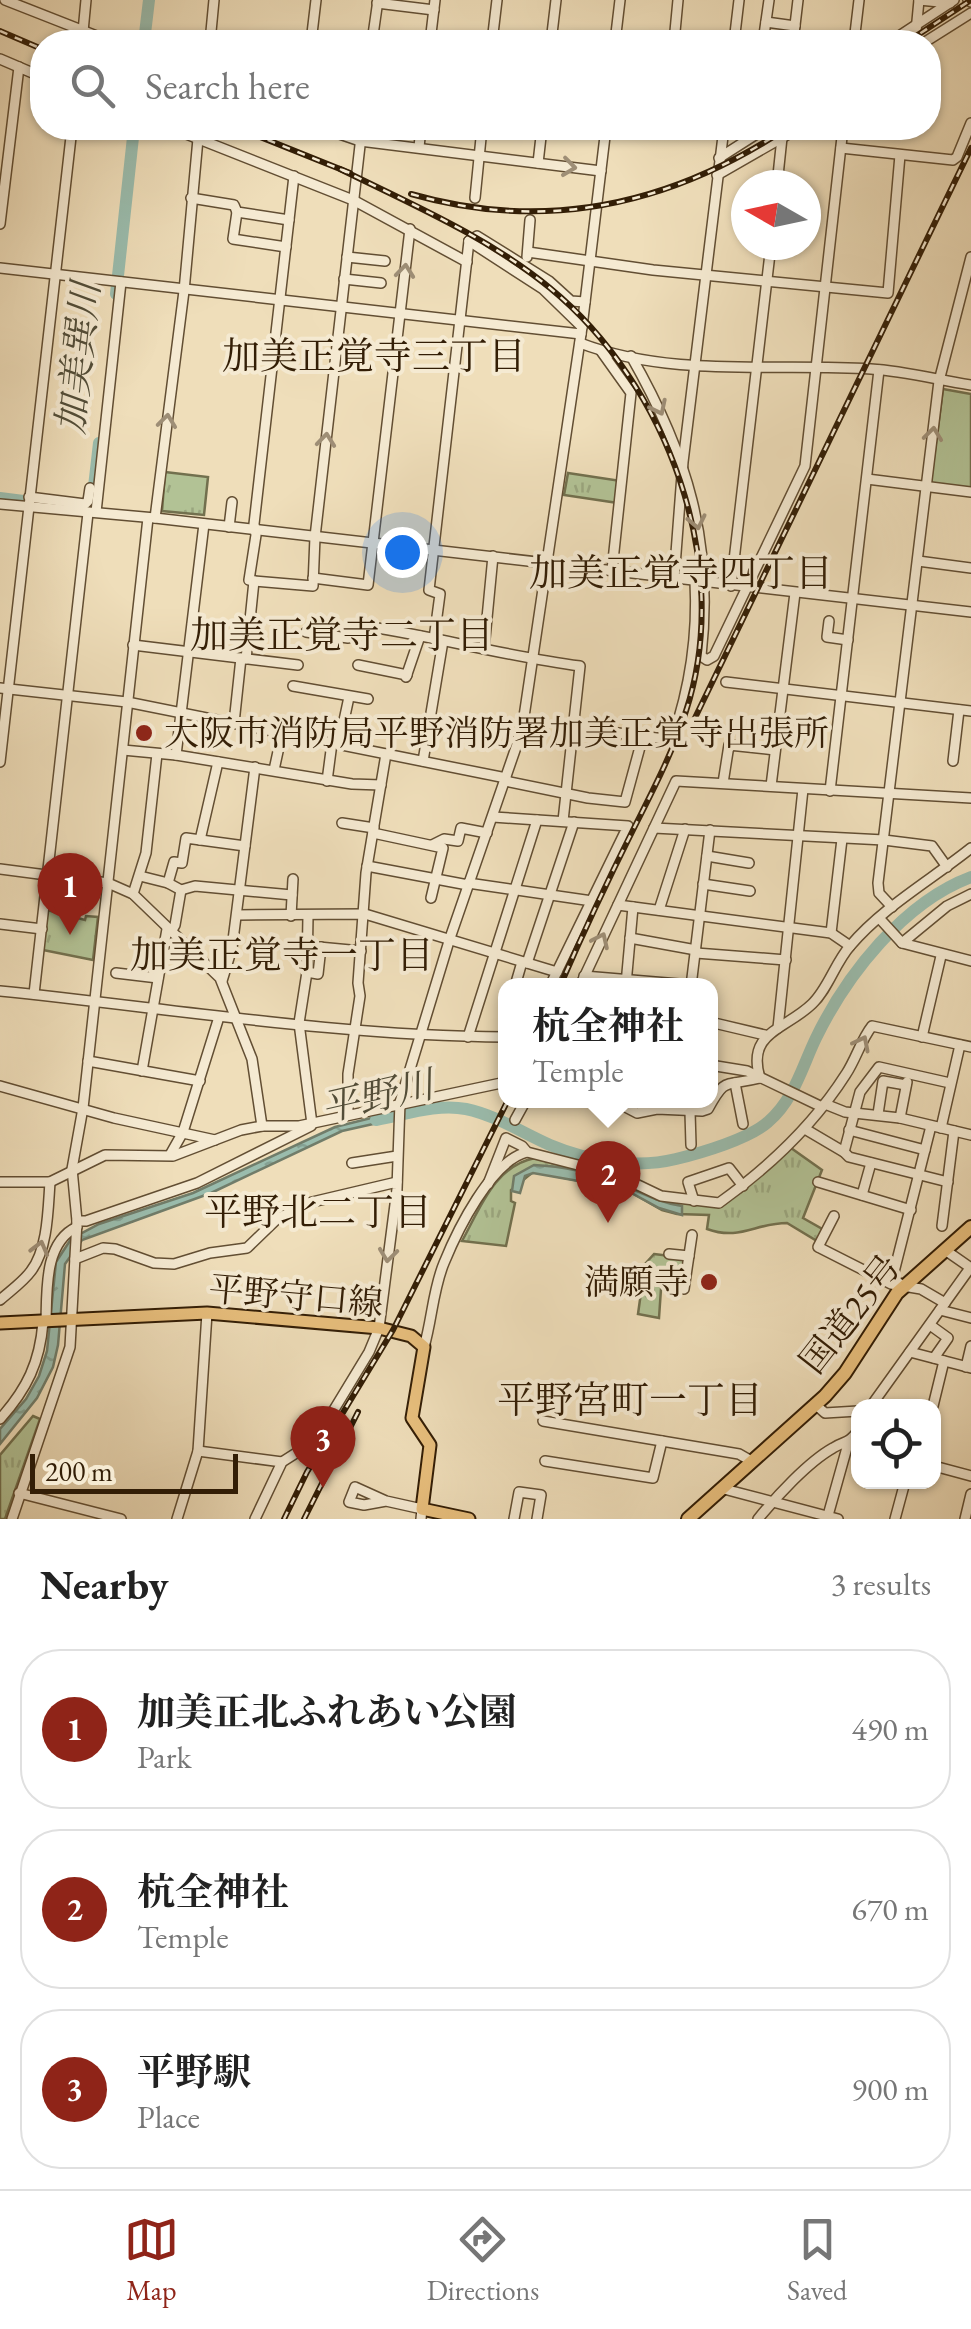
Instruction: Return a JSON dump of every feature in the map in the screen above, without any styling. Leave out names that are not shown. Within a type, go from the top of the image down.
[{"type":"highway","name":"国道25号","points":[[688,1519],[816,1405],[845,1373],[904,1286],[971,1228]]},
{"type":"main road","name":"平野守口線","points":[[0,1323],[207,1313],[378,1328],[411,1336],[424,1347],[412,1418],[430,1445],[422,1514]]},
{"type":"main road","points":[[422,1514],[470,1519]]},
{"type":"street","points":[[5,0],[25,4],[81,30]]},
{"type":"street","points":[[83,30],[86,0]]},
{"type":"street","points":[[211,30],[214,0]]},
{"type":"street","points":[[312,30],[316,0]]},
{"type":"street","points":[[493,30],[496,0]]},
{"type":"street","points":[[552,30],[556,0]]},
{"type":"street","points":[[616,30],[620,0]]},
{"type":"street","points":[[675,30],[678,0]]},
{"type":"street","points":[[735,30],[739,0]]},
{"type":"street","points":[[765,30],[768,0]]},
{"type":"street","points":[[794,30],[798,0]]},
{"type":"street","points":[[855,30],[859,0]]},
{"type":"street","points":[[917,30],[919,0],[952,2]]},
{"type":"street","points":[[374,30],[378,2],[435,5],[432,30]]},
{"type":"street","points":[[910,30],[952,2]]},
{"type":"street","points":[[941,32],[971,14]]},
{"type":"street","points":[[766,22],[795,26]]},
{"type":"street","points":[[0,59],[30,71]]},
{"type":"street","points":[[0,224],[19,67]]},
{"type":"street","points":[[841,148],[953,160],[971,122]]},
{"type":"street","points":[[0,762],[4,688],[71,140]]},
{"type":"street","points":[[12,1519],[67,1364],[73,1328],[67,1321],[76,1257],[72,1168],[83,1108],[133,645],[184,291],[197,140]]},
{"type":"street","points":[[215,140],[353,200],[467,262]]},
{"type":"street","points":[[355,140],[600,171]]},
{"type":"street","points":[[418,147],[419,140]]},
{"type":"street","points":[[475,198],[481,140]]},
{"type":"street","points":[[538,163],[541,140]]},
{"type":"street","points":[[255,1519],[282,1462],[315,1441],[369,1352],[378,1328],[397,1182],[399,1104],[450,938],[522,730],[581,335],[604,140]]},
{"type":"street","points":[[674,578],[683,462],[722,140]]},
{"type":"street","points":[[719,158],[747,140]]},
{"type":"street","points":[[717,175],[779,140]]},
{"type":"street","points":[[778,170],[781,140]]},
{"type":"street","points":[[630,356],[658,404],[683,462],[700,528],[701,656],[708,660],[714,656],[804,466],[842,140]]},
{"type":"street","points":[[294,176],[249,580],[313,586],[360,142]]},
{"type":"street","points":[[528,252],[888,293],[900,155]]},
{"type":"street","points":[[191,198],[234,205],[237,212],[233,239],[286,246]]},
{"type":"street","points":[[237,212],[289,220]]},
{"type":"street","points":[[525,271],[530,220]]},
{"type":"street","points":[[314,578],[368,585],[410,229]]},
{"type":"street","points":[[423,761],[440,594],[430,590],[469,241],[477,236],[571,301],[585,302]]},
{"type":"street","points":[[347,257],[385,261]]},
{"type":"street","points":[[892,906],[879,892],[878,883],[939,380],[971,257]]},
{"type":"street","points":[[731,586],[769,260]]},
{"type":"street","points":[[0,268],[581,335]]},
{"type":"street","points":[[525,271],[600,351],[631,393],[612,570]]},
{"type":"street","points":[[344,279],[381,283]]},
{"type":"street","points":[[34,994],[68,696],[84,509],[118,282]]},
{"type":"street","points":[[600,351],[697,364],[879,370],[971,385]]},
{"type":"street","points":[[830,791],[879,370]]},
{"type":"street","points":[[867,479],[971,492]]},
{"type":"street","points":[[84,509],[90,488]]},
{"type":"street","points":[[229,527],[232,502]]},
{"type":"street","points":[[0,504],[67,506],[971,612]]},
{"type":"street","points":[[176,755],[204,524]]},
{"type":"street","points":[[484,650],[493,556]]},
{"type":"street","points":[[918,561],[971,568]]},
{"type":"street","points":[[234,724],[254,581]]},
{"type":"street","points":[[572,727],[672,740],[683,709],[700,582]]},
{"type":"street","points":[[771,786],[795,594]]},
{"type":"street","points":[[829,621],[826,642],[848,640]]},
{"type":"street","points":[[306,632],[348,638],[351,624],[416,632],[484,650],[580,666],[566,791],[568,822],[550,893],[518,978]]},
{"type":"street","points":[[358,665],[406,676],[420,636]]},
{"type":"street","points":[[133,645],[298,665]]},
{"type":"street","points":[[726,682],[971,711]]},
{"type":"street","points":[[293,686],[368,699]]},
{"type":"street","points":[[4,688],[127,702],[588,798],[625,802],[644,736]]},
{"type":"street","points":[[327,780],[349,697]]},
{"type":"street","points":[[953,761],[959,710]]},
{"type":"street","points":[[274,770],[282,733]]},
{"type":"street","points":[[723,783],[728,745],[776,750]]},
{"type":"street","points":[[123,750],[381,785]]},
{"type":"street","points":[[134,894],[146,853],[157,754]]},
{"type":"street","points":[[348,1114],[348,1074],[360,996],[367,866],[386,754]]},
{"type":"street","points":[[200,840],[218,762]]},
{"type":"street","points":[[222,981],[236,915],[255,767]]},
{"type":"street","points":[[583,978],[676,781],[971,798]]},
{"type":"street","points":[[778,1028],[803,788]]},
{"type":"street","points":[[492,817],[628,826],[554,978]]},
{"type":"street","points":[[468,1037],[537,820]]},
{"type":"street","points":[[342,824],[443,848],[431,898]]},
{"type":"street","points":[[432,846],[444,838],[458,841],[462,828],[487,833]]},
{"type":"street","points":[[654,828],[932,846],[946,867]]},
{"type":"street","points":[[659,910],[685,829]]},
{"type":"street","points":[[692,978],[710,830]]},
{"type":"street","points":[[168,882],[174,862],[182,863],[186,838],[244,846]]},
{"type":"street","points":[[832,934],[842,838]]},
{"type":"street","points":[[760,1078],[755,1062],[766,1035],[814,1003],[850,946],[881,921],[892,906],[971,848]]},
{"type":"street","points":[[706,856],[748,863]]},
{"type":"street","points":[[367,866],[592,900]]},
{"type":"street","points":[[0,870],[108,883],[134,894],[222,981],[252,1059],[262,1126]]},
{"type":"street","points":[[140,876],[168,882],[181,890],[195,886],[292,895]]},
{"type":"street","points":[[291,916],[292,879]]},
{"type":"street","points":[[703,884],[750,891]]},
{"type":"street","points":[[142,1071],[158,978],[169,931],[176,925],[181,890]]},
{"type":"street","points":[[898,941],[971,894]]},
{"type":"street","points":[[618,905],[789,926],[832,934],[850,946]]},
{"type":"street","points":[[626,978],[633,906]]},
{"type":"street","points":[[236,915],[364,914],[557,972]]},
{"type":"street","points":[[0,1418],[31,1378],[46,1322],[51,1261],[66,1234],[86,1221],[201,1182],[308,1130],[312,1124],[299,1023],[307,972],[308,916]]},
{"type":"street","points":[[881,921],[898,941],[942,952],[922,1037]]},
{"type":"street","points":[[0,924],[42,928]]},
{"type":"street","points":[[630,938],[696,952],[786,960]]},
{"type":"street","points":[[308,946],[361,952]]},
{"type":"street","points":[[307,972],[318,974],[321,948]]},
{"type":"street","points":[[941,956],[971,962]]},
{"type":"street","points":[[116,974],[158,978]]},
{"type":"street","points":[[0,990],[352,1030],[498,1037]]},
{"type":"street","points":[[170,1156],[183,1132],[218,1017]]},
{"type":"street","points":[[718,1024],[766,1035]]},
{"type":"street","points":[[488,1184],[519,1154],[527,1152],[618,1175],[662,1196],[719,1203],[805,1129],[848,1071],[872,1026],[971,1047]]},
{"type":"street","points":[[904,1286],[894,1280],[894,1275],[925,1150],[936,1127],[960,1044]]},
{"type":"street","points":[[88,1061],[200,1080]]},
{"type":"street","points":[[718,1067],[747,1071],[799,1096],[853,1113],[878,1114],[971,1134]]},
{"type":"street","points":[[844,1152],[860,1092],[878,1067],[950,1083]]},
{"type":"street","points":[[900,1118],[909,1074]]},
{"type":"street","points":[[718,1089],[760,1078]]},
{"type":"street","points":[[878,1114],[883,1081],[906,1085]]},
{"type":"street","points":[[0,1182],[50,1182],[105,1155],[170,1156],[262,1126],[312,1124],[498,1082]]},
{"type":"street","points":[[735,1084],[743,1124]]},
{"type":"street","points":[[0,1086],[145,1126],[215,1140]]},
{"type":"street","points":[[515,1120],[522,1108]]},
{"type":"street","points":[[649,1108],[690,1112],[708,1108]]},
{"type":"street","points":[[690,1112],[692,1145]]},
{"type":"street","points":[[805,1129],[849,1158],[948,1182]]},
{"type":"street","points":[[849,1130],[925,1150]]},
{"type":"street","points":[[942,1226],[954,1131]]},
{"type":"street","points":[[424,1347],[444,1264],[488,1184],[506,1138],[527,1152]]},
{"type":"street","points":[[352,1162],[398,1156]]},
{"type":"street","points":[[862,1195],[871,1163]]},
{"type":"street","points":[[694,1201],[688,1182],[729,1168],[743,1186]]},
{"type":"street","points":[[0,1300],[37,1262],[50,1182]]},
{"type":"street","points":[[76,1257],[103,1248],[174,1264],[210,1252],[247,1248],[277,1220],[308,1202],[397,1182]]},
{"type":"street","points":[[818,1182],[910,1210]]},
{"type":"street","points":[[834,1216],[819,1248],[891,1284],[921,1289],[943,1306],[971,1318]]},
{"type":"street","points":[[684,1289],[692,1235]]},
{"type":"street","points":[[876,1399],[970,1268],[944,1250]]},
{"type":"street","points":[[669,1254],[689,1256]]},
{"type":"street","points":[[177,1519],[198,1451],[207,1313]]},
{"type":"street","points":[[930,1325],[948,1338],[939,1360],[934,1399]]},
{"type":"street","points":[[910,1352],[969,1368],[971,1346]]},
{"type":"street","points":[[816,1405],[825,1413],[851,1411]]},
{"type":"street","points":[[543,1421],[738,1454],[754,1462]]},
{"type":"street","points":[[546,1460],[652,1478],[662,1441]]},
{"type":"street","points":[[758,1519],[834,1446],[851,1445]]},
{"type":"street","points":[[198,1451],[282,1462]]},
{"type":"street","points":[[724,1489],[772,1502],[789,1514],[831,1518],[851,1452]]},
{"type":"street","points":[[941,1468],[971,1476]]},
{"type":"street","points":[[895,1519],[902,1489]]},
{"type":"street","points":[[514,1519],[519,1492],[542,1495],[537,1519]]},
{"type":"street","points":[[19,1493],[116,1518]]},
{"type":"street","points":[[965,1519],[971,1494]]},
{"type":"street","points":[[386,1501],[422,1514]]},
{"type":"street","points":[[66,1519],[69,1506]]},
{"type":"green space","points":[[943,389],[971,394],[971,489],[933,485],[931,480]]},
{"type":"green space","points":[[165,472],[208,477],[204,515],[162,511]]},
{"type":"green space","points":[[568,473],[621,481],[618,503],[564,495]]},
{"type":"green space","points":[[47,910],[85,920],[86,916],[98,917],[93,960],[43,950]]},
{"type":"green space","points":[[791,1148],[822,1170],[803,1218],[824,1230],[817,1241],[787,1223],[719,1232],[707,1229],[709,1215],[677,1214],[627,1190],[533,1172],[511,1190],[511,1201],[515,1203],[506,1246],[462,1241],[499,1179],[535,1158],[594,1172],[649,1194],[721,1205]]},
{"type":"green space","points":[[654,1254],[687,1258],[681,1292],[661,1289],[659,1318],[638,1314],[645,1264]]},
{"type":"green space","points":[[33,1416],[40,1419],[5,1519],[0,1519],[0,1455]]},
{"type":"water","points":[[391,1113],[391,1120],[342,1131],[211,1193],[82,1240],[65,1264],[53,1367],[37,1398],[0,1444],[0,1429],[26,1399],[39,1376],[47,1351],[56,1262],[71,1239],[99,1224],[193,1193],[335,1127]]},
{"type":"water","points":[[534,1165],[611,1180],[682,1206],[682,1215],[659,1208],[624,1189],[533,1173],[525,1176],[520,1193],[512,1191],[514,1176]]},
{"type":"waterway","name":"加美巽川","points":[[145,30],[149,0]]},
{"type":"waterway","name":"加美巽川","points":[[116,294],[133,140]]},
{"type":"waterway","name":"加美巽川","points":[[75,507],[87,508],[92,504],[99,443]]},
{"type":"waterway","name":"加美巽川","points":[[0,498],[55,505]]},
{"type":"waterway","name":"平野川","points":[[376,1120],[432,1109],[466,1109],[565,1151],[629,1163],[676,1159],[737,1140],[768,1122],[784,1104],[829,1014],[880,943],[923,904],[971,877]]},
{"type":"railway","points":[[925,30],[971,0]]},
{"type":"railway","points":[[0,31],[30,44]]},
{"type":"railway","points":[[268,140],[350,173]]},
{"type":"railway","points":[[411,194],[461,206],[511,211],[559,211],[606,205],[698,176],[767,140]]},
{"type":"railway","points":[[692,724],[971,148]]},
{"type":"railway","points":[[340,169],[475,237],[550,288],[591,328],[627,374],[657,425],[680,480],[695,538],[701,596],[699,655],[686,711],[662,771],[564,978]]},
{"type":"railway","points":[[284,1519],[307,1472],[393,1330],[504,1108]]},
{"type":"railway","points":[[304,1519],[358,1412]]},
{"type":"place","name":"大阪市消防局平野消防署加美正覚寺出張所","points":[[144,733]]},
{"type":"place","name":"加美正北ふれあい公園","points":[[70,935]]},
{"type":"place","name":"杭全神社","points":[[608,1223]]},
{"type":"place","name":"満願寺","points":[[709,1282]]},
{"type":"place","name":"平野駅","points":[[323,1488]]},
{"type":"district","name":"加美正覚寺三丁目","points":[[374,356]]},
{"type":"district","name":"加美正覚寺四丁目","points":[[681,573]]},
{"type":"district","name":"加美正覚寺二丁目","points":[[342,635]]},
{"type":"district","name":"加美正覚寺一丁目","points":[[282,955]]},
{"type":"district","name":"平野北二丁目","points":[[318,1212]]},
{"type":"district","name":"平野宮町一丁目","points":[[630,1400]]}]
